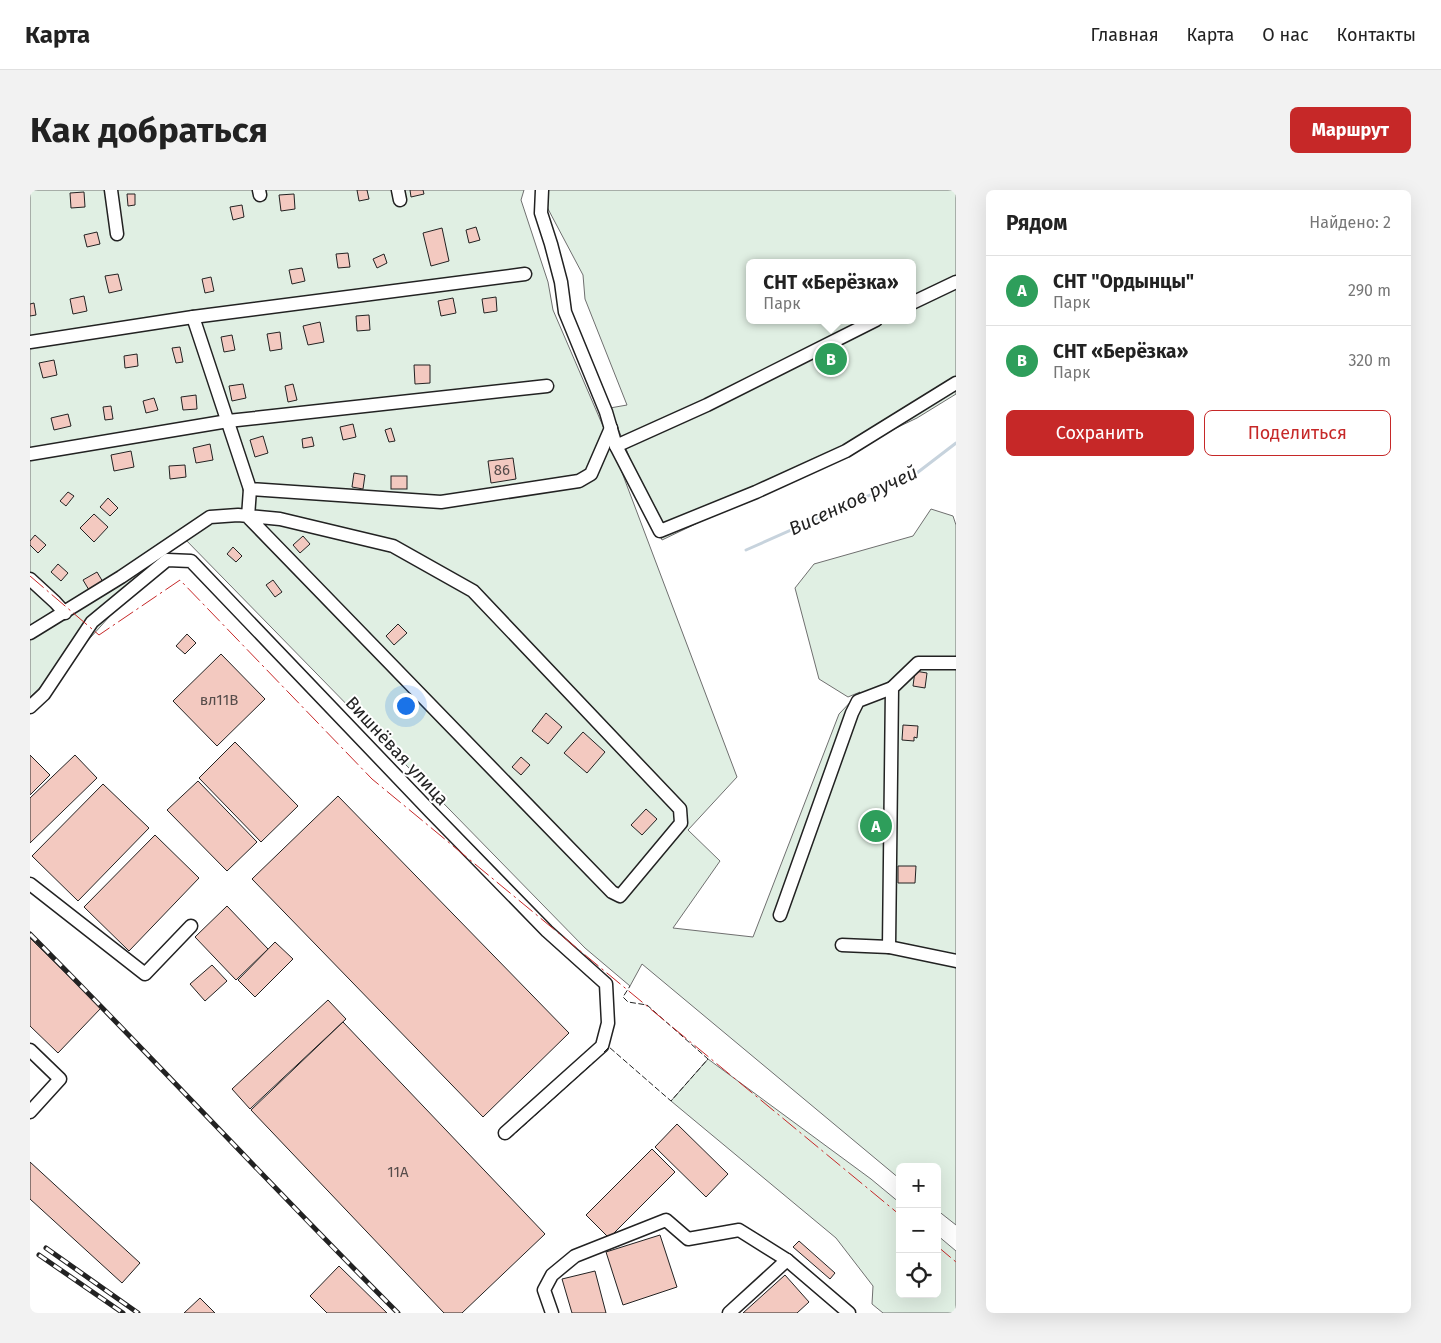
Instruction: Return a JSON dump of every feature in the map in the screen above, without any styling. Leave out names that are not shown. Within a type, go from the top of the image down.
[{"type":"street","points":[[111,190],[117,234]]},
{"type":"street","points":[[542,190],[541,213],[561,282],[565,312],[585,358],[616,446],[660,531],[756,492],[846,451],[956,383]]},
{"type":"street","points":[[30,342],[193,317],[525,274]]},
{"type":"street","points":[[916,301],[956,282]]},
{"type":"street","points":[[30,633],[65,613],[210,517],[238,515],[248,517],[280,519],[393,546],[473,590],[680,809],[681,822],[620,896],[612,892],[248,517],[250,489],[193,317]]},
{"type":"street","points":[[616,446],[706,405],[868,324]]},
{"type":"street","points":[[30,454],[228,421],[547,386]]},
{"type":"street","points":[[250,489],[441,502],[580,481],[591,474],[611,428]]},
{"type":"street","name":"Вишнёвая улица","points":[[30,707],[44,694],[92,622],[166,560],[191,561],[526,910],[606,984],[608,1023],[602,1046],[505,1133]]},
{"type":"street","points":[[30,579],[65,613]]},
{"type":"street","points":[[780,915],[858,701],[892,688],[918,663],[956,663]]},
{"type":"street","points":[[890,948],[892,688]]},
{"type":"street","points":[[30,884],[145,974],[191,926]]},
{"type":"street","points":[[842,945],[890,948],[956,962]]},
{"type":"street","points":[[30,1050],[60,1079],[30,1112]]},
{"type":"street","points":[[552,1313],[544,1290],[552,1275],[575,1256],[666,1220],[688,1239],[740,1230],[787,1260],[849,1313]]},
{"type":"street","points":[[729,1313],[787,1260]]},
{"type":"green space","points":[[30,190],[524,190],[521,200],[548,282],[553,310],[615,454],[737,777],[688,830],[720,861],[673,928],[753,937],[839,714],[860,692],[848,697],[819,679],[795,588],[814,564],[913,536],[931,509],[953,516],[956,525],[956,1225],[941,1213],[941,1163],[896,1163],[896,1176],[642,964],[630,986],[585,948],[182,536],[82,647],[30,697]]},
{"type":"green space","points":[[548,190],[956,190],[956,394],[917,418],[662,540],[610,408],[627,405],[585,299],[583,275],[547,207]]},
{"type":"green space","points":[[708,1059],[871,1179],[896,1200],[896,1298],[941,1298],[941,1238],[956,1251],[956,1313],[883,1313],[872,1304],[873,1286],[836,1238],[671,1101]]},
{"type":"building","points":[[357,190],[367,190],[369,199],[359,201]]},
{"type":"building","points":[[410,190],[423,190],[424,194],[411,197]]},
{"type":"building","points":[[84,192],[85,207],[71,208],[70,193]]},
{"type":"building","points":[[127,194],[135,194],[135,205],[128,206]]},
{"type":"building","points":[[294,194],[295,209],[281,211],[279,195]]},
{"type":"building","points":[[242,205],[244,217],[233,220],[230,207]]},
{"type":"building","points":[[476,227],[480,240],[469,243],[466,230]]},
{"type":"building","points":[[442,228],[449,261],[431,266],[423,233]]},
{"type":"building","points":[[97,232],[100,244],[87,247],[84,235]]},
{"type":"building","points":[[348,253],[350,267],[338,268],[336,254]]},
{"type":"building","points":[[384,254],[387,263],[377,268],[373,259]]},
{"type":"building","points":[[302,268],[305,281],[292,284],[289,270]]},
{"type":"building","points":[[118,274],[122,290],[109,293],[105,276]]},
{"type":"building","points":[[211,277],[214,291],[205,293],[202,279]]},
{"type":"building","points":[[84,296],[87,311],[73,314],[70,299]]},
{"type":"building","points":[[496,297],[497,311],[484,313],[482,299]]},
{"type":"building","points":[[453,298],[456,313],[441,316],[438,301]]},
{"type":"building","points":[[34,303],[36,315],[30,316],[30,304]]},
{"type":"building","points":[[369,315],[370,330],[357,331],[356,316]]},
{"type":"building","points":[[320,322],[324,342],[308,345],[303,326]]},
{"type":"building","points":[[280,332],[282,349],[270,351],[267,334]]},
{"type":"building","points":[[232,335],[235,350],[224,352],[221,337]]},
{"type":"building","points":[[180,347],[183,362],[176,363],[172,348]]},
{"type":"building","points":[[137,354],[138,366],[125,368],[124,356]]},
{"type":"building","points":[[54,360],[57,375],[43,378],[39,363]]},
{"type":"building","points":[[414,365],[430,365],[430,383],[415,384]]},
{"type":"building","points":[[243,384],[246,398],[232,401],[229,386]]},
{"type":"building","points":[[293,384],[297,400],[288,402],[285,386]]},
{"type":"building","points":[[196,395],[197,409],[183,410],[181,397]]},
{"type":"building","points":[[154,398],[158,410],[146,413],[143,401]]},
{"type":"building","points":[[111,406],[113,419],[105,420],[103,407]]},
{"type":"building","points":[[68,414],[71,426],[54,430],[51,418]]},
{"type":"building","points":[[353,424],[356,437],[343,440],[340,427]]},
{"type":"building","points":[[391,428],[395,441],[389,442],[385,430]]},
{"type":"building","points":[[263,436],[268,453],[255,457],[250,440]]},
{"type":"building","points":[[312,437],[314,446],[303,448],[302,439]]},
{"type":"building","points":[[210,444],[213,460],[196,463],[193,448]]},
{"type":"building","points":[[131,451],[134,467],[114,471],[111,455]]},
{"type":"building","points":[[513,458],[516,479],[491,483],[488,461]]},
{"type":"building","points":[[185,465],[186,477],[170,479],[169,466]]},
{"type":"building","points":[[354,473],[365,475],[363,489],[352,487]]},
{"type":"building","points":[[391,476],[407,476],[407,489],[391,489]]},
{"type":"building","points":[[68,492],[74,496],[66,506],[60,501]]},
{"type":"building","points":[[108,498],[118,508],[110,516],[100,507]]},
{"type":"building","points":[[94,514],[108,527],[94,542],[80,528]]},
{"type":"building","points":[[35,535],[46,545],[38,553],[30,545],[30,541]]},
{"type":"building","points":[[303,536],[310,544],[300,553],[293,545]]},
{"type":"building","points":[[233,547],[242,556],[236,562],[227,554]]},
{"type":"building","points":[[58,564],[68,573],[61,581],[51,572]]},
{"type":"building","points":[[97,572],[103,582],[89,590],[83,580]]},
{"type":"building","points":[[273,580],[282,592],[275,597],[266,585]]},
{"type":"building","points":[[398,624],[407,633],[394,645],[386,636]]},
{"type":"building","points":[[187,634],[196,643],[185,654],[176,646]]},
{"type":"building","points":[[221,654],[265,699],[217,746],[173,701]]},
{"type":"building","points":[[915,671],[927,673],[925,688],[913,686]]},
{"type":"building","points":[[546,713],[562,727],[548,744],[532,731]]},
{"type":"building","points":[[903,725],[918,726],[917,738],[914,737],[914,741],[902,740]]},
{"type":"building","points":[[583,732],[605,752],[587,773],[564,753]]},
{"type":"building","points":[[235,742],[298,806],[261,842],[199,778]]},
{"type":"building","points":[[30,755],[50,775],[30,795]]},
{"type":"building","points":[[75,755],[97,778],[30,843],[30,798]]},
{"type":"building","points":[[521,757],[530,765],[521,775],[512,767]]},
{"type":"building","points":[[198,781],[257,842],[227,871],[167,810]]},
{"type":"building","points":[[103,784],[149,828],[78,901],[32,856]]},
{"type":"building","points":[[338,796],[569,1033],[483,1117],[252,879]]},
{"type":"building","points":[[646,809],[657,819],[642,835],[631,825]]},
{"type":"building","points":[[155,835],[199,878],[129,951],[84,907]]},
{"type":"building","points":[[898,866],[916,866],[915,883],[898,883]]},
{"type":"building","points":[[227,906],[268,949],[236,980],[195,937]]},
{"type":"building","points":[[30,938],[101,1008],[58,1053],[30,1026]]},
{"type":"building","points":[[275,942],[293,959],[255,997],[238,980]]},
{"type":"building","points":[[212,965],[227,981],[205,1001],[190,984]]},
{"type":"building","points":[[328,1000],[346,1019],[250,1109],[232,1089]]},
{"type":"building","points":[[343,1022],[545,1234],[462,1313],[444,1313],[251,1110]]},
{"type":"building","points":[[677,1124],[728,1174],[706,1197],[655,1147]]},
{"type":"building","points":[[652,1149],[675,1172],[609,1238],[586,1215]]},
{"type":"building","points":[[30,1162],[140,1263],[122,1283],[30,1199]]},
{"type":"building","points":[[660,1235],[677,1287],[623,1305],[606,1252]]},
{"type":"building","points":[[799,1241],[835,1273],[830,1279],[793,1247]]},
{"type":"building","points":[[339,1266],[387,1313],[327,1313],[310,1296]]},
{"type":"building","points":[[595,1271],[606,1313],[572,1313],[562,1279]]},
{"type":"building","points":[[785,1275],[809,1302],[797,1313],[743,1313]]},
{"type":"building","points":[[200,1298],[215,1313],[184,1313]]},
{"type":"waterway","name":"Висенков ручей","points":[[746,550],[913,476],[956,443]]},
{"type":"railway","points":[[30,934],[398,1313]]},
{"type":"railway","points":[[46,1248],[138,1313]]},
{"type":"railway","points":[[39,1255],[123,1313]]},
{"type":"fence","points":[[604,1052],[609,1047],[671,1101],[708,1059],[647,1005],[628,1002],[623,997],[630,986]]},
{"type":"fence","points":[[510,1138],[595,1061]]},
{"type":"power","points":[[30,576],[99,635],[180,580],[372,779],[896,1212]]},
{"type":"power","points":[[941,1249],[956,1262]]},
{"type":"place","name":"СНТ «Берёзка»","points":[[831,359]]},
{"type":"place","name":"СНТ \"Ордынцы\"","points":[[876,826]]}]
